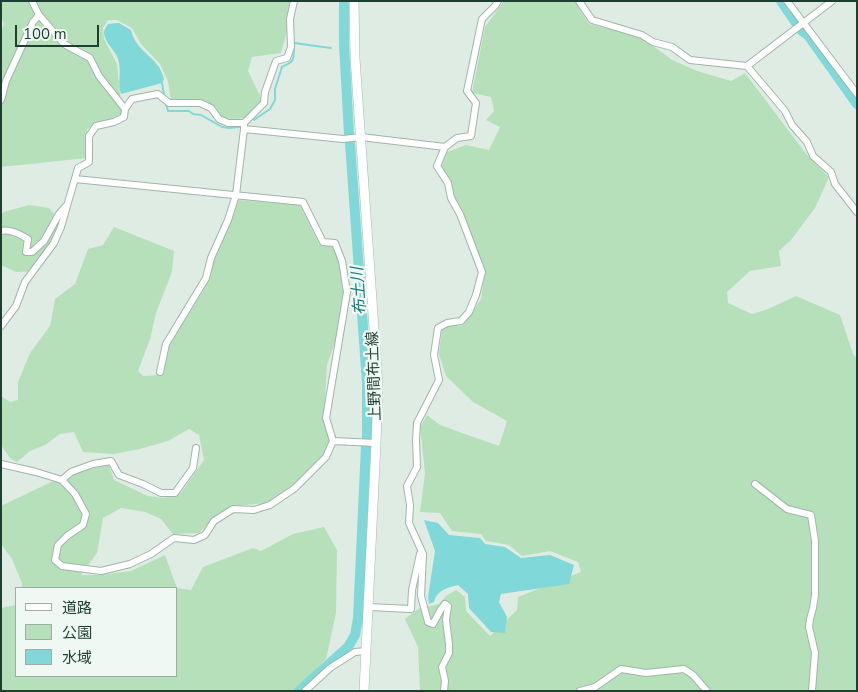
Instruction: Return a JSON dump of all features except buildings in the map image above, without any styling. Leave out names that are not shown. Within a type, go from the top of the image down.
[{"type":"main road","name":"上野間布土線","points":[[354,1],[355,58],[378,386],[364,691]]},
{"type":"street","points":[[32,1],[39,15],[64,44],[90,58],[99,76],[125,109]]},
{"type":"street","points":[[160,372],[166,344],[206,278],[211,258],[228,220],[236,195],[244,126],[264,103],[265,92],[276,61],[288,58],[291,40],[290,19],[294,1]]},
{"type":"street","points":[[444,691],[445,681],[442,667],[449,653],[446,620],[448,606],[445,604],[440,609],[433,624],[428,622],[421,596],[423,554],[409,523],[410,504],[407,486],[417,467],[417,423],[439,380],[434,356],[438,328],[447,322],[462,321],[469,312],[482,272],[460,214],[451,198],[448,183],[437,166],[445,147],[457,138],[471,136],[476,103],[467,91],[482,19],[498,1]]},
{"type":"street","points":[[579,1],[592,20],[642,35],[653,42],[672,47],[690,60],[747,66],[832,1]]},
{"type":"street","points":[[787,1],[857,94]]},
{"type":"street","points":[[1,100],[6,81],[33,22],[39,15]]},
{"type":"street","points":[[747,66],[785,111],[813,156],[831,172],[835,184],[857,212]]},
{"type":"street","points":[[1,326],[16,306],[25,282],[54,243],[78,168],[89,162],[89,136],[96,126],[114,122],[124,117],[125,109],[132,99],[158,94],[169,103],[200,103],[211,108],[219,119],[244,126],[343,139],[361,137],[445,147]]},
{"type":"street","points":[[1,464],[62,480],[75,494],[86,514],[83,525],[58,545],[55,560],[62,566],[101,571],[130,564],[151,554],[174,538],[194,540],[205,535],[214,522],[233,510],[254,510],[270,505],[295,488],[309,475],[326,457],[333,442],[326,418],[347,292],[342,262],[335,243],[323,242],[303,202],[75,179]]},
{"type":"street","points":[[1,231],[15,231],[28,238],[26,252],[32,252],[44,241],[59,214],[68,204]]},
{"type":"street","points":[[333,442],[376,443]]},
{"type":"street","points":[[62,480],[71,472],[93,464],[111,461],[119,475],[161,493],[175,493],[193,468],[196,448]]},
{"type":"street","points":[[755,484],[787,509],[811,515],[815,540],[815,595],[809,627],[815,653],[812,691]]},
{"type":"street","points":[[369,607],[411,609],[412,590],[420,555],[419,545]]},
{"type":"street","points":[[305,691],[330,668],[355,652],[366,651]]},
{"type":"street","points":[[580,691],[595,687],[620,669],[646,673],[684,669],[693,674],[706,691]]},
{"type":"green space","points":[[1,1],[291,1],[288,27],[281,53],[252,57],[248,71],[262,100],[245,118],[226,118],[205,101],[171,101],[168,81],[160,64],[141,44],[132,28],[117,20],[108,20],[103,28],[104,39],[117,64],[122,114],[87,129],[87,158],[1,167],[1,32],[4,24],[1,16]]},
{"type":"green space","points":[[504,1],[575,1],[589,24],[641,37],[672,60],[697,71],[731,81],[745,73],[807,155],[829,177],[815,208],[791,240],[779,251],[781,266],[750,271],[727,292],[728,303],[752,314],[796,296],[840,315],[853,354],[857,359],[857,691],[420,691],[418,647],[405,619],[418,609],[439,604],[446,596],[456,590],[465,597],[466,611],[490,636],[517,610],[518,597],[581,572],[578,562],[550,551],[522,556],[509,545],[486,541],[481,534],[452,531],[440,513],[420,512],[425,473],[420,427],[427,415],[440,425],[499,446],[507,421],[473,402],[446,376],[439,354],[442,330],[449,325],[462,326],[481,299],[485,271],[463,211],[454,196],[452,183],[441,167],[447,152],[466,145],[489,150],[500,127],[486,120],[494,111],[491,97],[472,93],[485,27]]},
{"type":"green space","points":[[238,200],[300,205],[319,244],[333,247],[339,261],[344,294],[339,330],[327,365],[324,420],[330,441],[321,459],[296,483],[270,503],[231,506],[215,516],[199,533],[173,534],[161,519],[145,512],[121,508],[103,518],[97,553],[81,575],[131,571],[165,555],[177,587],[22,587],[12,559],[1,544],[1,506],[70,473],[109,465],[114,480],[148,496],[164,498],[180,494],[204,460],[199,435],[189,429],[168,441],[114,454],[83,452],[74,432],[60,434],[45,445],[30,451],[17,462],[10,458],[1,445],[1,396],[10,402],[18,400],[18,382],[30,353],[50,326],[55,299],[75,284],[88,249],[103,245],[114,227],[174,251],[172,272],[156,313],[150,339],[138,371],[143,376],[162,375],[169,345],[206,286],[211,266]]},
{"type":"green space","points":[[29,205],[49,208],[59,220],[51,250],[37,271],[16,272],[1,265],[1,214]]},
{"type":"green space","points":[[324,527],[337,550],[336,613],[326,659],[295,691],[1,691],[1,608],[15,605],[15,677],[178,677],[178,588],[191,590],[203,567],[253,548],[261,551],[293,534]]},
{"type":"water","points":[[119,23],[131,30],[139,46],[159,67],[164,79],[162,83],[121,94],[118,59],[104,35],[108,24]]},
{"type":"water","points":[[424,520],[438,523],[449,535],[480,538],[485,544],[505,547],[521,558],[550,555],[574,565],[569,584],[501,594],[499,602],[507,617],[505,633],[491,632],[469,608],[468,594],[458,585],[443,590],[437,595],[434,602],[429,604],[428,597],[435,551]]},
{"type":"waterway","name":"布土川","points":[[344,1],[344,44],[349,134]]},
{"type":"waterway","points":[[781,1],[796,23]]},
{"type":"waterway","points":[[802,31],[808,35],[857,104]]},
{"type":"waterway","points":[[294,43],[331,48]]},
{"type":"waterway","points":[[254,120],[270,109],[275,100],[275,89],[282,67],[292,61],[294,49]]},
{"type":"waterway","points":[[162,83],[164,95]]},
{"type":"waterway","points":[[166,104],[168,111],[189,111],[193,114],[201,115],[222,127],[240,127]]},
{"type":"waterway","name":"布土川","points":[[350,143],[367,384],[367,440]]},
{"type":"waterway","name":"布土川","points":[[299,691],[348,647],[355,635],[358,618],[366,446]]}]
